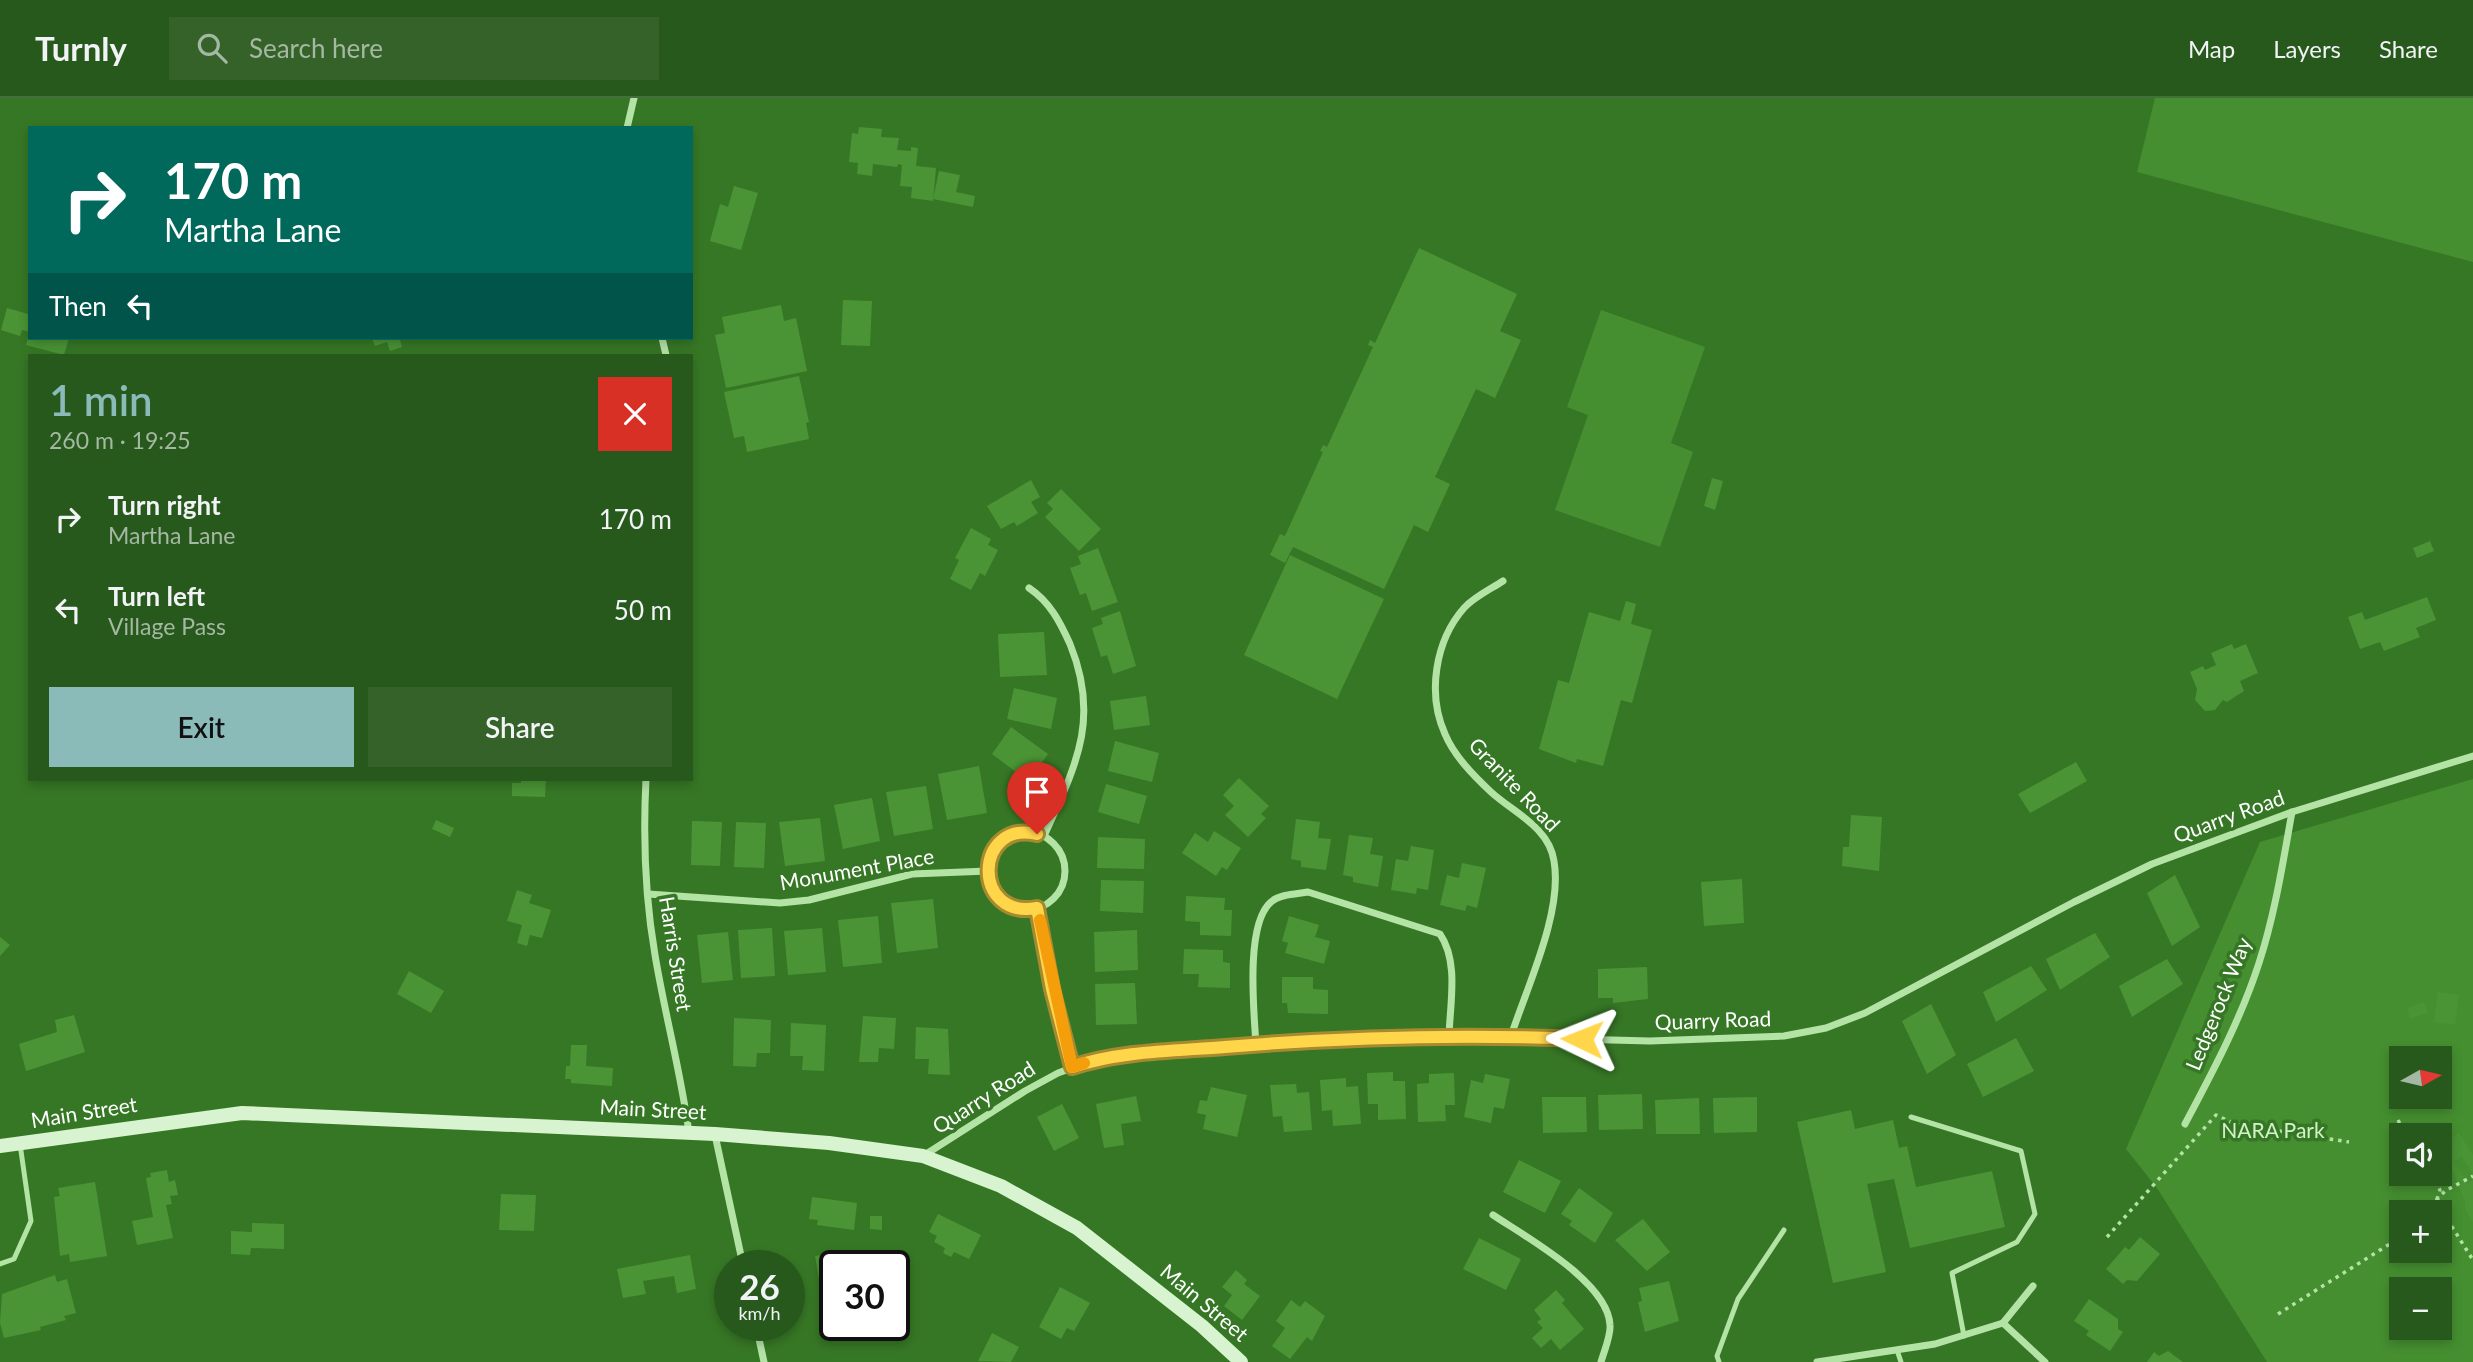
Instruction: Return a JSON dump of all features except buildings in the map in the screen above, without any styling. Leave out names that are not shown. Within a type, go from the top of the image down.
[{"type":"main road","name":"Main Street","points":[[0,1146],[242,1113],[715,1134],[830,1143],[923,1156],[1001,1186],[1077,1228],[1202,1326],[1241,1362]]},
{"type":"street","points":[[627,126],[634,98]]},
{"type":"street","name":"Granite Road","points":[[1503,581],[1464,608],[1451,629],[1439,651],[1435,695],[1445,734],[1467,768],[1544,836],[1554,859],[1556,885],[1547,928],[1511,1036]]},
{"type":"street","points":[[1029,588],[1046,602],[1066,634],[1078,664],[1085,703],[1082,743],[1044,836]]},
{"type":"street","name":"Quarry Road","points":[[923,1156],[1025,1091],[1072,1067],[1094,1060],[1256,1045],[1449,1036],[1710,1040],[1784,1036],[1826,1028],[1865,1013],[2152,864],[2292,811],[2357,794],[2473,756]]},
{"type":"street","name":"Harris Street","points":[[646,781],[648,894],[655,957],[683,1086],[689,1133]]},
{"type":"street","name":"Ledgerock Way","points":[[2185,1124],[2232,1028],[2259,964],[2276,896],[2292,811]]},
{"type":"street","points":[[1023,832],[1044,836],[1060,852],[1065,875],[1056,895],[1037,908],[1014,908],[1001,900],[991,887],[988,872],[993,850],[1003,840],[1023,832]]},
{"type":"street","name":"Monument Place","points":[[648,894],[780,903],[809,900],[912,874],[988,872]]},
{"type":"street","points":[[1256,1045],[1254,977],[1257,926],[1271,902],[1308,892],[1440,934],[1447,944],[1451,962],[1449,1036]]},
{"type":"street","points":[[1037,908],[1052,989],[1072,1067]]},
{"type":"street","points":[[715,1134],[740,1250]]},
{"type":"street","points":[[1493,1215],[1576,1271],[1596,1293],[1611,1323],[1601,1362]]},
{"type":"street","points":[[1817,1362],[1897,1350],[1964,1336],[2003,1324],[2033,1286]]},
{"type":"street","points":[[2003,1324],[2045,1362]]},
{"type":"street","points":[[759,1341],[764,1362]]},
{"type":"lane","points":[[1911,1117],[2021,1151],[2035,1214],[2017,1242],[1952,1273],[1964,1336]]},
{"type":"lane","points":[[0,1264],[14,1259],[31,1221],[20,1143]]},
{"type":"lane","points":[[1719,1362],[1717,1356],[1738,1299],[1784,1230]]},
{"type":"lane","points":[[1897,1350],[1901,1362]]},
{"type":"path","points":[[2107,1237],[2216,1115],[2235,1124],[2349,1142]]},
{"type":"path","points":[[2398,1119],[2400,1123]]},
{"type":"path","points":[[2437,1199],[2445,1191],[2473,1176]]},
{"type":"path","points":[[2438,1186],[2440,1190],[2437,1199],[2473,1259]]},
{"type":"path","points":[[2278,1314],[2389,1245]]},
{"type":"green space","points":[[2155,98],[2473,98],[2473,262],[2137,172]]},
{"type":"green space","points":[[1601,310],[1705,347],[1671,443],[1693,452],[1660,547],[1555,510],[1588,415],[1567,407]]},
{"type":"green space","name":"NARA Park","points":[[2473,779],[2473,1362],[2267,1362],[2157,1188],[2126,1149],[2260,842]]},
{"type":"slow traffic","points":[[1040,920],[1052,989],[1072,1067],[1084,1063]]},
{"type":"route","points":[[1037,834],[1023,832],[1003,840],[990,857],[989,879],[995,894],[1007,904],[1014,908],[1037,908],[1052,989],[1072,1067],[1094,1060],[1169,1051],[1309,1040],[1449,1036],[1582,1039]]}]
